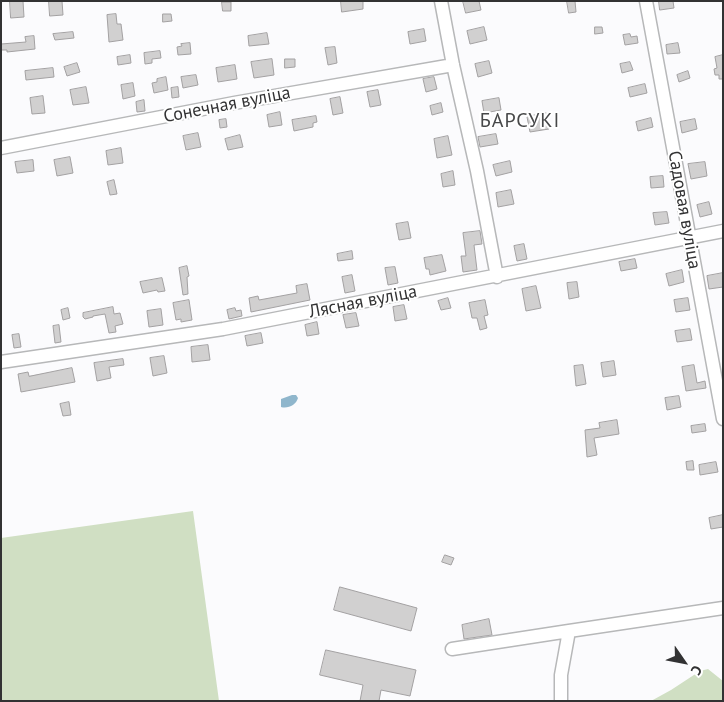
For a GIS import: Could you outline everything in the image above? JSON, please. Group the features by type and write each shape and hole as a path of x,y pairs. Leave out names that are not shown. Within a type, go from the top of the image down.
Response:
{"street":[{"path":"441,1 497,277"},
{"name":"Садовая вуліца","path":"646,1 723,419"},
{"name":"Сонечная вуліца","path":"1,148 234,103 453,64"},
{"name":"Лясная вуліца","path":"1,362 223,329 497,277 723,231"},
{"path":"452,649 723,608"},
{"path":"561,701 561,674 569,631"}],"green space":[{"path":"193,511 219,701 1,701 1,538"},
{"path":"708,669 723,681 723,701 651,701 700,671"}],"water":[{"path":"296,395 298,398 295,403 289,407 281,407 281,399"}],"building":[{"path":"10,1 23,1 24,17 11,18"},
{"path":"49,1 62,1 63,15 50,16"},
{"path":"341,1 363,1 363,9 342,12"},
{"path":"463,1 479,1 481,10 466,13"},
{"path":"567,1 575,1 576,12 569,13"},
{"path":"659,1 673,1 674,8 660,10"},
{"path":"222,2 231,2 231,11 223,11"},
{"path":"116,14 117,24 121,24 123,40 109,42 107,15"},
{"path":"163,14 171,14 172,21 163,22"},
{"path":"484,27 487,40 470,44 467,31"},
{"path":"595,27 602,27 603,33 595,34"},
{"path":"424,29 426,41 410,44 408,32"},
{"path":"73,32 74,38 55,40 53,34"},
{"path":"267,33 269,44 249,46 248,36"},
{"path":"630,34 631,37 637,36 638,43 625,45 623,35"},
{"path":"34,36 35,49 7,52 7,50 1,50 1,44 26,42 25,37"},
{"path":"190,43 191,54 178,55 177,47 182,46 181,44"},
{"path":"678,43 680,53 667,54 666,45"},
{"path":"335,47 337,63 328,65 325,48"},
{"path":"160,51 161,58 152,59 152,63 145,64 144,53"},
{"path":"130,55 131,63 118,65 117,57"},
{"path":"723,55 723,79 719,79 719,75 715,75 714,69 717,68 715,57"},
{"path":"272,59 274,75 254,78 251,62"},
{"path":"285,59 295,59 295,67 285,68"},
{"path":"489,61 492,73 478,77 475,64"},
{"path":"630,62 633,70 622,73 620,64"},
{"path":"77,63 80,72 67,76 64,67"},
{"path":"235,65 237,79 218,82 216,68"},
{"path":"53,68 54,77 26,80 25,71"},
{"path":"688,71 690,78 679,82 677,75"},
{"path":"196,75 198,85 183,88 181,77"},
{"path":"166,77 168,90 154,93 152,83 157,82 157,79"},
{"path":"434,77 437,89 426,92 423,79"},
{"path":"133,83 135,96 123,99 121,85"},
{"path":"645,84 647,93 630,97 628,88"},
{"path":"86,87 89,103 73,105 70,90"},
{"path":"178,87 179,97 172,98 171,88"},
{"path":"378,90 381,105 370,107 367,92"},
{"path":"43,96 45,113 32,114 30,98"},
{"path":"340,97 343,113 333,115 330,99"},
{"path":"499,98 501,110 484,113 482,101"},
{"path":"144,100 145,111 137,112 136,102"},
{"path":"441,103 443,112 432,115 430,106"},
{"path":"280,112 282,125 269,127 267,115"},
{"path":"546,113 549,129 530,132 527,117"},
{"path":"316,116 317,122 313,123 313,127 294,131 292,120"},
{"path":"651,118 653,127 638,131 636,122"},
{"path":"226,119 227,127 220,128 219,120"},
{"path":"695,119 697,129 682,133 680,122"},
{"path":"198,133 201,147 186,150 183,136"},
{"path":"496,134 498,144 480,147 478,137"},
{"path":"240,135 243,147 228,150 225,139"},
{"path":"448,136 452,155 437,158 434,139"},
{"path":"121,148 123,163 108,165 106,151"},
{"path":"70,157 73,173 57,176 54,160"},
{"path":"33,160 34,171 17,173 15,162"},
{"path":"510,161 512,172 496,176 493,165"},
{"path":"705,162 707,176 691,179 688,164"},
{"path":"453,171 455,185 443,187 441,174"},
{"path":"663,176 664,187 651,188 650,177"},
{"path":"114,180 117,194 110,195 107,182"},
{"path":"511,190 514,204 498,207 496,193"},
{"path":"709,202 712,214 700,217 697,205"},
{"path":"667,212 669,223 655,225 653,213"},
{"path":"408,222 411,238 399,240 396,224"},
{"path":"480,231 482,244 474,245 477,270 463,272 461,256 466,256 463,233"},
{"path":"524,244 527,259 517,261 514,246"},
{"path":"352,251 353,259 338,261 337,254"},
{"path":"442,255 446,271 430,275 429,269 426,269 424,258"},
{"path":"635,259 637,268 621,271 619,262"},
{"path":"187,266 189,276 187,277 188,294 183,295 179,268"},
{"path":"395,267 398,283 388,285 385,268"},
{"path":"682,270 684,282 669,286 666,274"},
{"path":"723,273 723,287 709,289 707,276"},
{"path":"352,275 355,291 345,293 342,277"},
{"path":"162,278 165,291 158,292 157,290 143,293 140,282"},
{"path":"577,282 579,297 569,299 567,283"},
{"path":"307,284 310,300 251,312 249,298 258,296 259,300 297,293 296,286"},
{"path":"536,286 541,308 526,311 522,289"},
{"path":"448,298 451,308 441,310 438,301"},
{"path":"688,298 690,310 676,312 674,300"},
{"path":"189,300 192,320 181,322 181,319 176,320 173,303"},
{"path":"485,300 488,315 484,316 487,328 480,330 477,318 472,318 469,303"},
{"path":"404,305 407,319 395,321 393,307"},
{"path":"113,307 114,314 120,313 123,324 115,326 116,332 109,333 105,314 85,319 83,317 83,313"},
{"path":"68,308 70,318 63,320 61,310"},
{"path":"235,308 236,311 241,310 242,316 229,319 227,310"},
{"path":"161,309 163,325 149,327 147,311"},
{"path":"356,313 359,326 346,328 343,315"},
{"path":"317,322 319,334 307,336 305,325"},
{"path":"59,325 61,342 55,343 53,326"},
{"path":"690,329 692,340 677,342 675,331"},
{"path":"261,333 263,343 247,346 245,336"},
{"path":"19,334 21,347 14,348 12,335"},
{"path":"208,345 210,360 192,362 191,347"},
{"path":"164,356 167,373 153,376 150,358"},
{"path":"123,359 124,365 109,367 111,378 97,381 94,363"},
{"path":"614,361 616,375 603,377 601,363"},
{"path":"583,365 586,384 576,386 574,366"},
{"path":"694,365 697,383 705,381 706,388 686,391 682,367"},
{"path":"72,368 75,382 21,392 18,374 28,372 29,376"},
{"path":"679,396 681,407 667,410 665,398"},
{"path":"69,402 71,415 63,416 60,404"},
{"path":"617,420 619,434 594,438 597,455 587,457 585,430 600,428 599,423"},
{"path":"705,424 706,431 692,433 691,426"},
{"path":"693,461 694,470 687,470 686,462"},
{"path":"716,462 718,472 700,475 699,465"},
{"path":"723,515 723,527 711,529 709,518"},
{"path":"445,555 454,558 451,565 442,562"},
{"path":"340,587 417,608 411,631 334,610"},
{"path":"489,619 492,635 464,639 462,625"},
{"path":"326,650 416,670 410,696 381,690 379,701 360,701 363,685 320,675"}],"district":[{"name":"БАРСУКІ","path":"520,121"}]}
